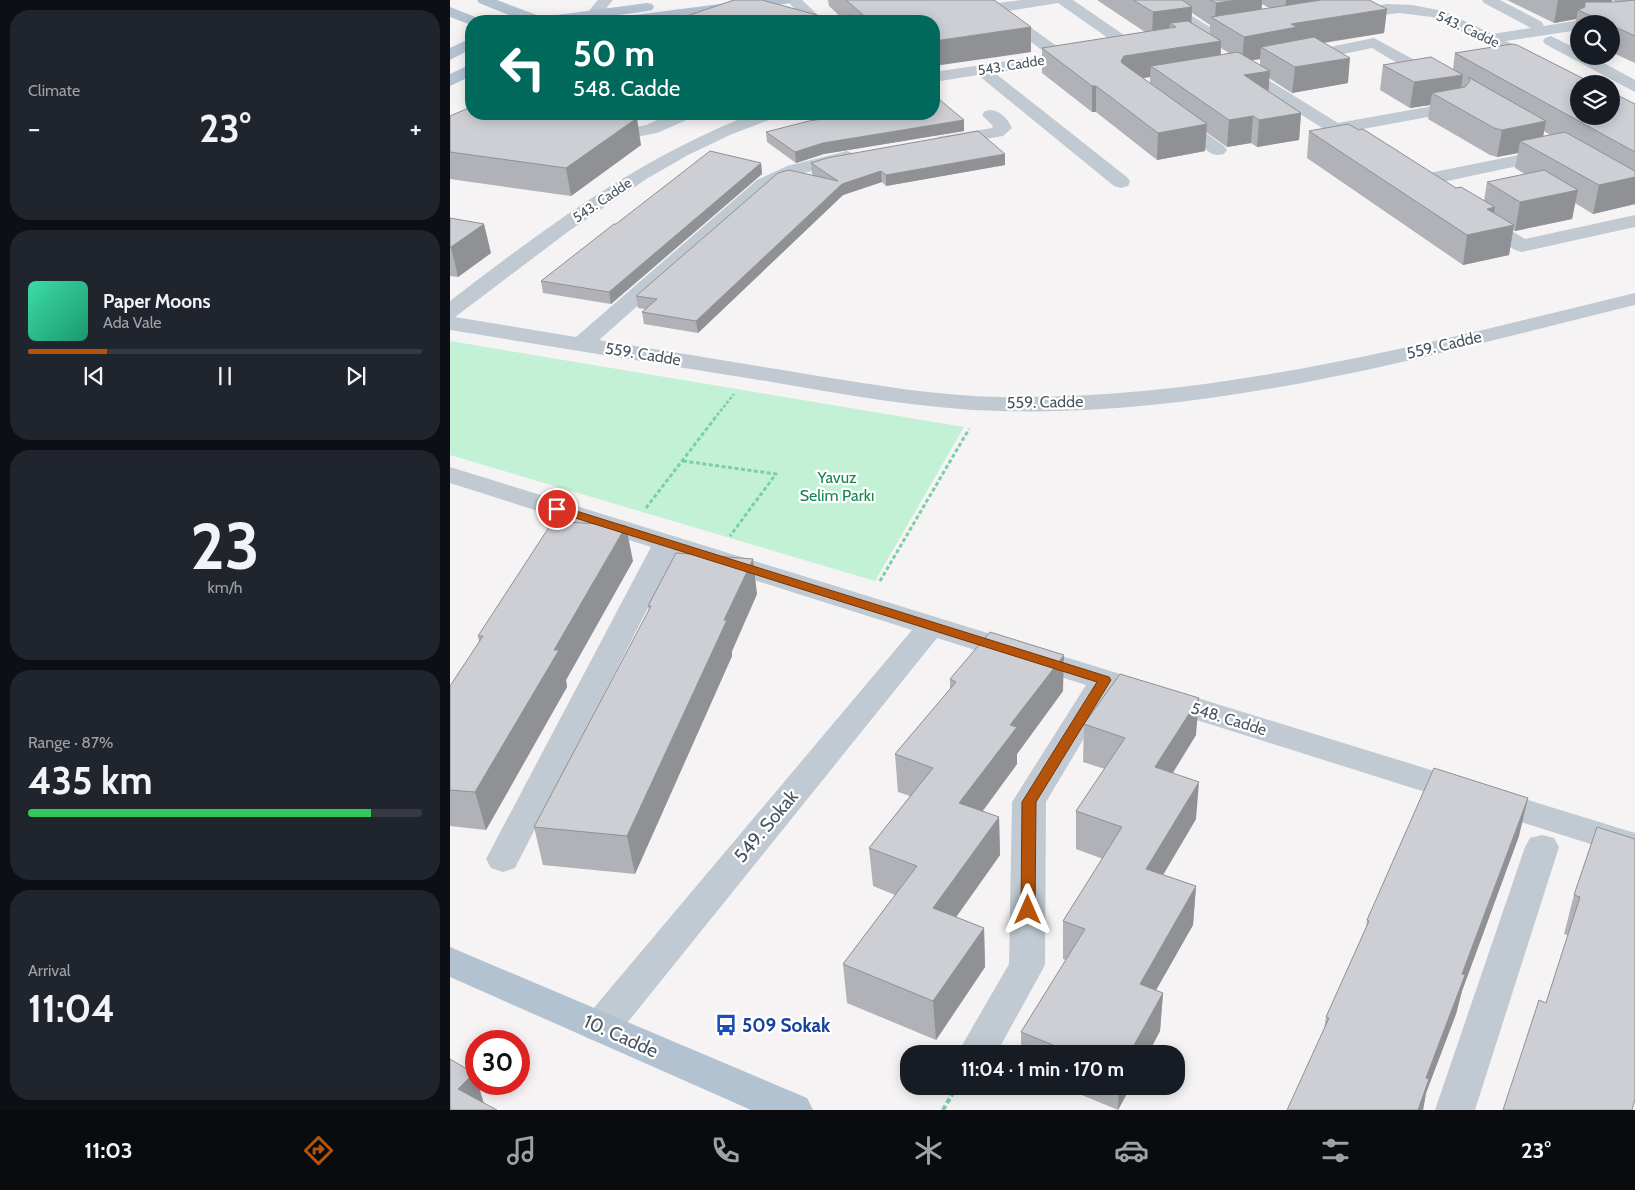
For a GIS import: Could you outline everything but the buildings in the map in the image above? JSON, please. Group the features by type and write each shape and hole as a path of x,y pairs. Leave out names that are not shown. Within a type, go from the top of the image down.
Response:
{"main road":[{"path":"484,0 523,15"},
{"path":"587,15 703,0"},
{"path":"672,15 785,0"},
{"path":"450,12 465,18"},
{"path":"450,55 465,46"},
{"path":"450,81 465,72"},
{"name":"10. Cadde","path":"450,961 782,1108"}],"street":[{"path":"594,14 606,0"},
{"path":"793,0 809,15"},
{"path":"990,4 1054,0"},
{"path":"1063,0 1130,47"},
{"path":"1156,0 1212,35"},
{"path":"1489,0 1537,24"},
{"path":"990,4 1062,58"},
{"name":"543. Cadde","path":"1339,12 1422,5 1570,79"},
{"path":"1490,39 1570,26"},
{"path":"1230,32 1190,38 1221,62 1241,70 1377,155"},
{"path":"1551,41 1635,87"},
{"path":"1288,60 1374,43 1460,96 1335,129"},
{"path":"1111,50 1148,44"},
{"name":"543. Cadde","path":"940,77 1092,53"},
{"path":"1241,70 1260,66"},
{"path":"982,70 1121,182"},
{"path":"1162,110 1218,150"},
{"path":"928,144 997,132 1003,128 1000,121 992,115"},
{"path":"587,120 636,132 670,120"},
{"name":"543. Cadde","path":"450,312 524,254 642,173 747,120"},
{"path":"1419,181 1567,154 1538,137"},
{"path":"580,344 764,184 800,168 869,154"},
{"path":"1402,170 1442,196"},
{"path":"1466,211 1522,246 1635,221"},
{"name":"559. Cadde","path":"450,323 906,397 985,403 1055,403 1105,401 1203,392 1264,383 1379,360 1635,299"},
{"name":"548. Cadde","path":"450,475 1635,846"},
{"path":"503,858 667,543"},
{"name":"549. Sokak","path":"601,1027 931,626"},
{"path":"981,1045 1027,965 1029,802 1104,680"},
{"path":"1455,1110 1542,847"}],"path":[{"path":"628,531 751,371"},
{"path":"866,605 985,403"},
{"path":"682,461 776,474 714,558"},
{"path":"943,1110 952,1095"}],"green space":[{"name":"Yavuz Selim Parkı","path":"450,341 964,427 875,581 450,455"}],"place":[{"name":"509 Sokak","path":"726,1025"}],"route":[{"path":"557,509 1104,680 1029,802 1028,910"}]}
